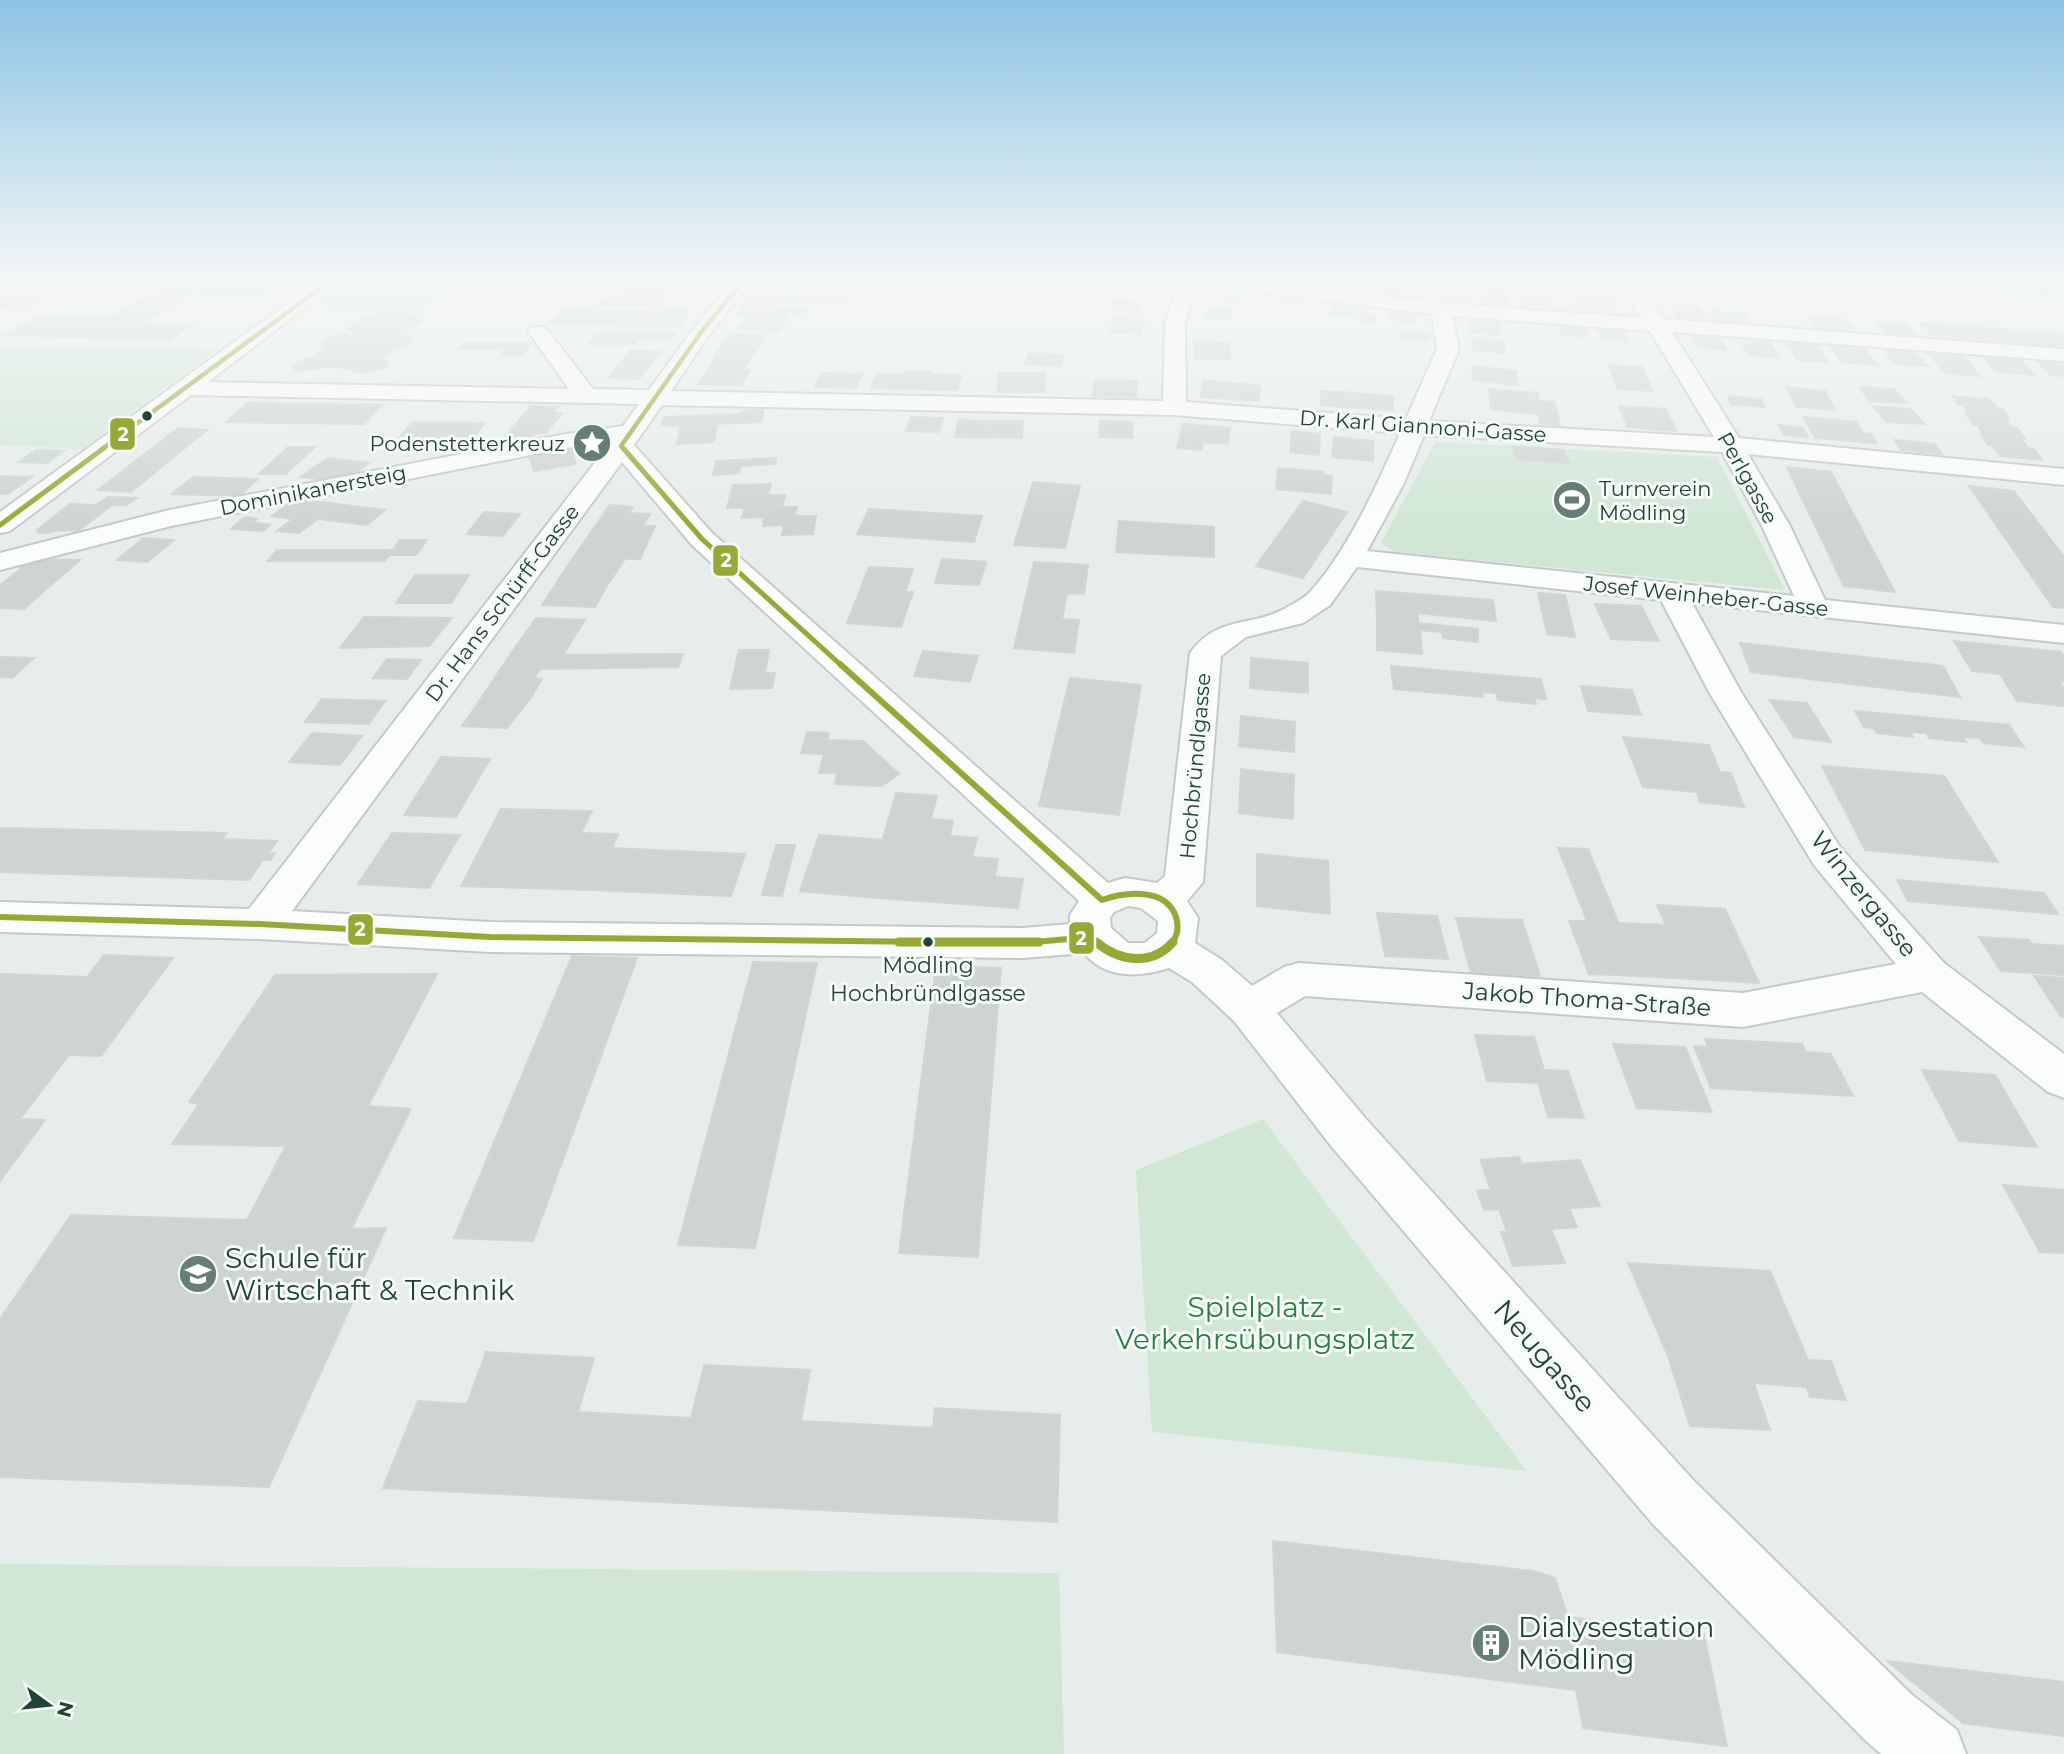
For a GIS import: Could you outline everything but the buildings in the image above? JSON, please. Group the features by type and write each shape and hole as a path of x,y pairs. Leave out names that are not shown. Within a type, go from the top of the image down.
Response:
{"street":[{"path":"0,525 219,363"},
{"path":"562,363 586,396"},
{"name":"Dr. Hans Schürff-Gasse","path":"260,924 680,363"},
{"path":"1174,408 1175,363"},
{"name":"Hochbründlgasse","path":"1166,924 1184,882 1206,653 1235,631 1292,617 1320,599 1349,558 1391,483 1442,363"},
{"name":"Perlgasse","path":"1680,363 1731,445 1776,526 1814,607"},
{"name":"Dr. Karl Giannoni-Gasse","path":"185,388 1174,408 1417,427 1731,445 2064,477"},
{"path":"0,917 260,924 490,937 1023,943 1096,918 1112,894 1138,892 1166,924 1160,955 1135,960 1109,953 1098,946 1096,918 702,539 625,439"},
{"name":"Dominikanersteig","path":"0,562 169,518 566,441 625,439"},
{"name":"Josef Weinheber-Gasse","path":"1349,558 2064,634"},
{"name":"Winzergasse","path":"1672,593 1725,692 1827,856 1929,974 2064,1079"},
{"name":"Neugasse","path":"1166,924 1207,971 1250,1009 1349,1133 1673,1502 1888,1717 1933,1754"},
{"name":"Jakob Thoma-Straße","path":"1250,1009 1299,979 1743,1010 1929,974"}],"green space":[{"path":"0,363 200,363 82,449 0,445"},
{"name":"Turnverein Mödling","path":"1435,442 1717,457 1785,590 1393,552 1381,543"},
{"name":"Spielplatz - Verkehrsübungsplatz","path":"1263,1119 1527,1471 1152,1432 1136,1170"},
{"path":"0,1564 1059,1573 1064,1754 0,1754"}],"transit line":[{"name":"2","path":"0,525 219,363"},
{"name":"2","path":"0,917 260,924 490,937 1023,943 1091,937 1103,948 1122,958 1144,958 1162,952 1175,940 1178,933 1175,912 1168,904 1159,898 1136,894 1123,894 1102,900 1080,882 702,539 621,446 680,363"}],"place":[{"name":"Podenstetterkreuz","path":"592,443"},
{"name":"Turnverein Mödling","path":"1572,500"},
{"name":"Mödling Hochbründlgasse","path":"928,942"},
{"name":"Schule für Wirtschaft & Technik","path":"198,1274"},
{"name":"Dialysestation Mödling","path":"1491,1643"}]}
